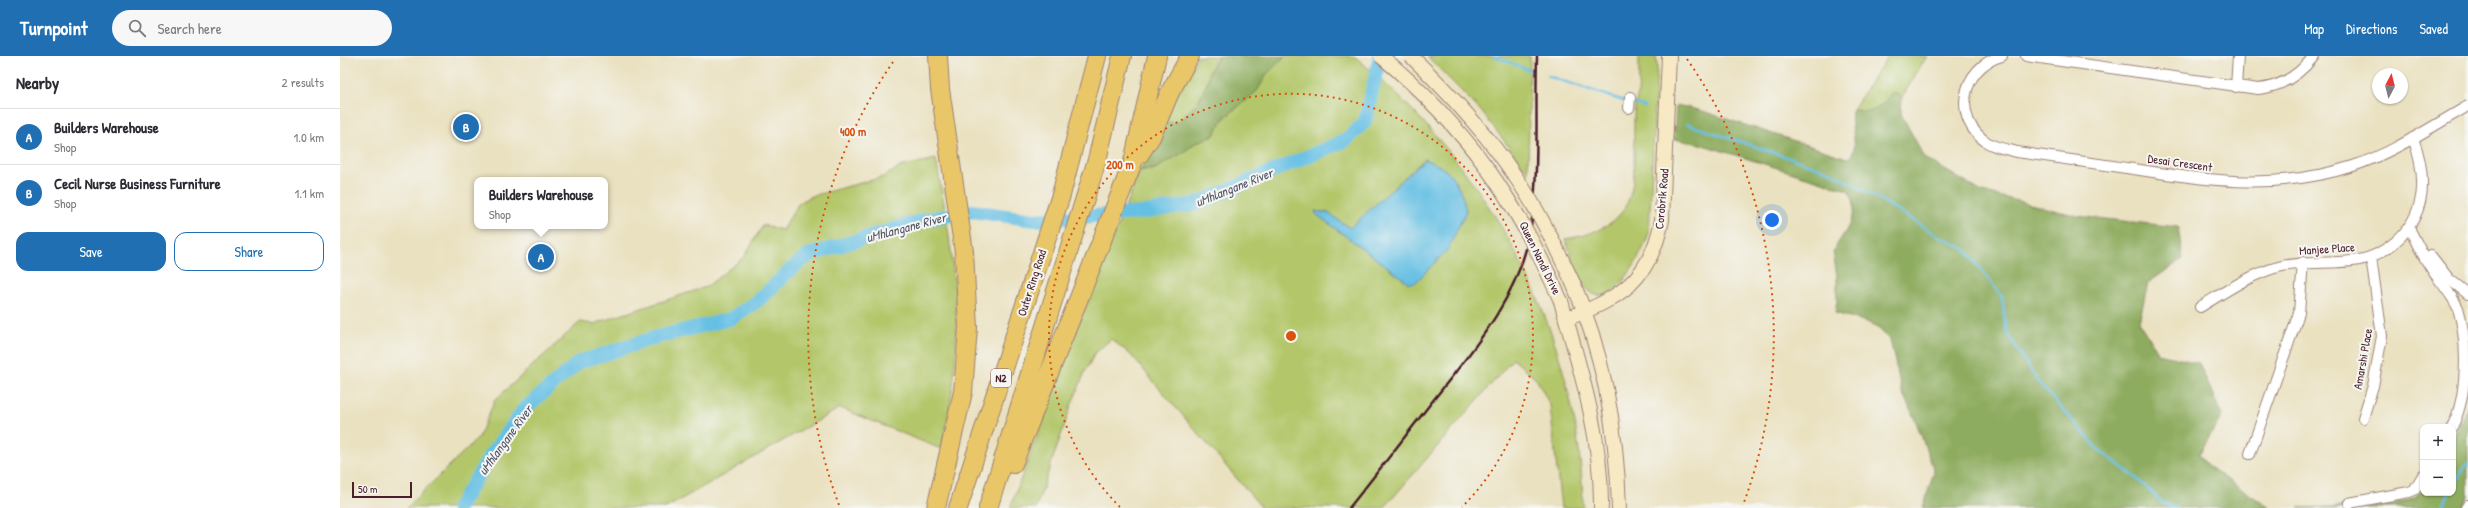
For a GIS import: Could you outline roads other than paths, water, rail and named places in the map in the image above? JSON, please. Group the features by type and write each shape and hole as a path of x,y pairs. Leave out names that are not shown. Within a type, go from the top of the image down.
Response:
{"highway":[{"path":"936,508 956,428 966,365 968,328 964,252 940,89 938,56"},
{"name":"Outer Ring Road","path":"958,508 1044,248 1071,160 1097,56"},
{"name":"Outer Ring Road","path":"991,500 1097,160 1122,56"},
{"path":"991,500 1013,464 1066,325 1106,233 1131,167 1157,56"},
{"path":"1131,167 1150,137 1170,92 1190,56"}],"main road":[{"name":"Queen Nandi Drive","path":"1381,56 1424,93 1487,165 1520,218 1561,301 1592,413 1598,454 1601,508"},
{"name":"Queen Nandi Drive","path":"1411,56 1461,106 1516,176 1551,238 1573,284 1585,311 1595,342 1611,419 1619,508"},
{"name":"Corobrik Road","path":"1566,318 1610,301 1621,293 1644,268 1656,242 1662,220 1669,56"}],"street":[{"name":"Desai Crescent","path":"2002,56 1988,61 1979,67 1970,80 1964,100 1965,111 1970,125 1981,138 1998,147 2017,152 2214,181 2259,183 2306,178 2353,166 2413,138 2468,106"},
{"path":"2026,56 2258,89 2277,85 2295,75 2314,56"},
{"path":"2236,87 2238,56"},
{"path":"1629,108 1630,97"},
{"name":"Manjee Place","path":"2200,307 2252,276 2303,262 2347,261 2371,257 2387,248 2410,226 2420,208 2423,184 2418,154 2413,138"},
{"path":"2410,226 2449,280 2468,294"},
{"path":"2410,226 2427,262 2458,309 2465,333 2465,385 2462,401 2453,424"},
{"name":"Amarshi Place","path":"2363,418 2373,386 2382,336 2371,257"},
{"path":"2250,454 2299,313 2303,262"},
{"path":"2349,503 2408,492 2414,490 2420,480"}],"water":[{"path":"1425,159 1442,167 1452,176 1462,194 1466,211 1448,249 1415,283 1409,283 1316,214 1315,211 1328,213 1350,228"}],"waterway":[{"name":"uMhlangane River","path":"458,508 492,453 524,409 579,362 657,337 730,319 759,300 791,269 809,255 924,220 972,211 1034,220 1140,213 1196,204 1346,140 1365,122 1380,56"},
{"path":"1494,56 1531,71"},
{"path":"1548,76 1627,102"},
{"path":"1632,103 1645,107"},
{"path":"1687,124 1829,171 1881,200 1933,233 1965,249 2002,297 2006,331 2038,382 2098,449 2136,478 2163,503 2176,508"},
{"path":"2456,481 2468,463"},
{"path":"2442,508 2448,496"}],"railway":[{"path":"1349,508 1477,344 1504,302 1515,280 1524,256 1530,232 1533,210 1536,166 1537,56"}],"place":[{"name":"Cecil Nurse Business Furniture","path":"466,127"},
{"name":"Builders Warehouse","path":"541,257"}]}
